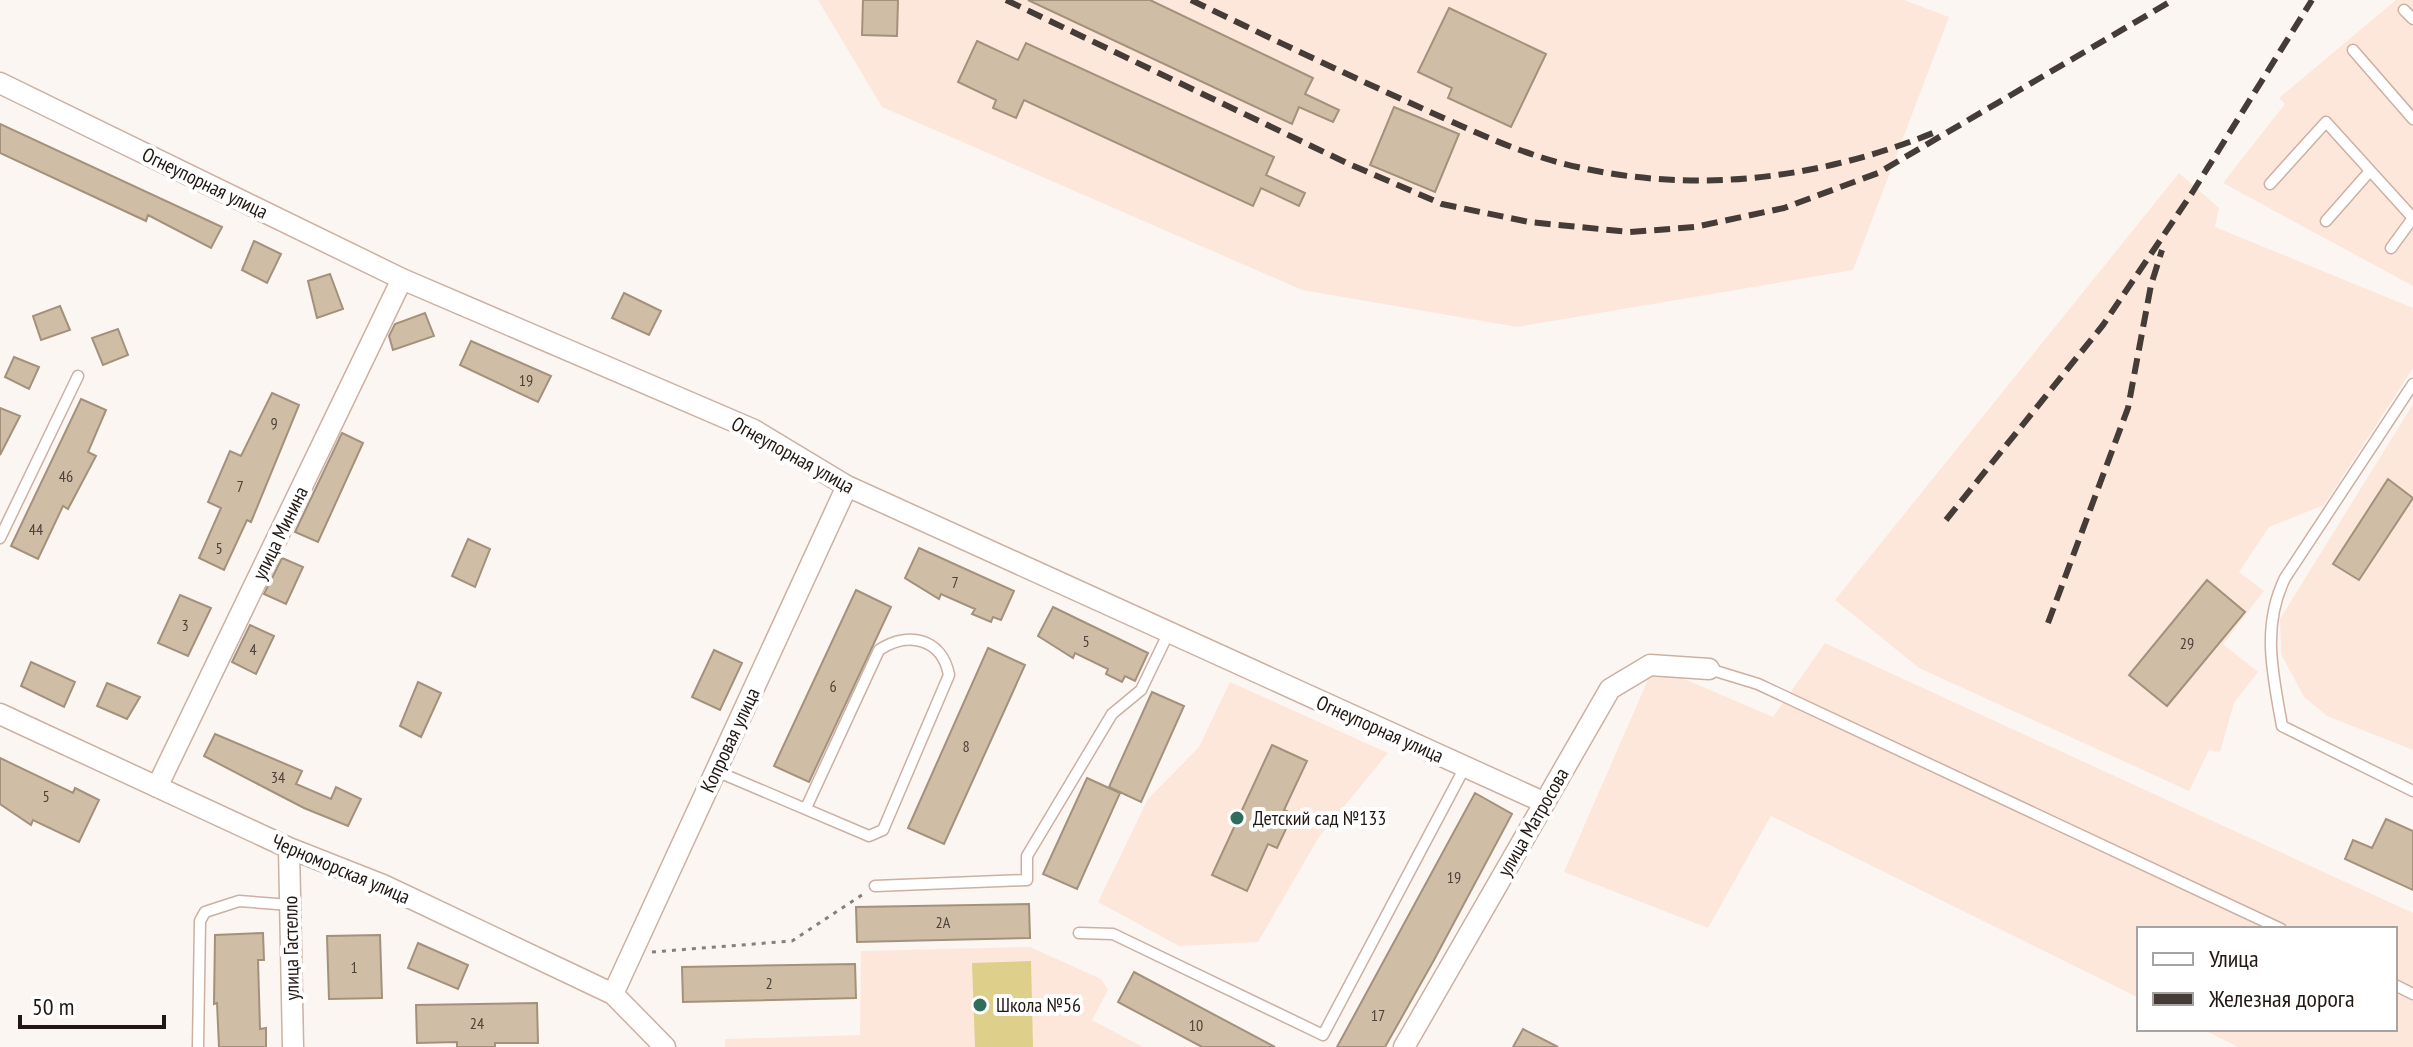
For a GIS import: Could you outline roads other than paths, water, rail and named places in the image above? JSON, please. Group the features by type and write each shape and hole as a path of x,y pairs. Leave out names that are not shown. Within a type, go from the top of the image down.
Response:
{"street":[{"name":"Огнеупорная улица","path":"0,83 402,279 754,430 847,486 1543,802"},
{"name":"улица Минина","path":"157,787 402,279"},
{"name":"Копровая улица","path":"613,994 847,486"},
{"name":"улица Матросова","path":"1404,1047 1610,689 1650,665 1709,669"},
{"name":"Черноморская улица","path":"0,714 289,848 383,885 613,994 665,1047"},
{"name":"улица Гастелло","path":"289,848 293,1047"}],"lane":[{"path":"2404,10 2413,19"},
{"path":"2353,50 2413,119"},
{"path":"2270,184 2326,122 2413,218 2391,248"},
{"path":"2326,221 2370,171"},
{"path":"0,538 78,376"},
{"path":"2413,384 2285,578 2272,608 2270,643 2282,726 2413,791"},
{"path":"875,886 1027,880 1027,856 1112,714 1141,690 1168,634"},
{"path":"716,771 869,836 883,830 949,675 946,659 934,645 912,637 892,642 879,650 806,808"},
{"path":"1709,669 1758,684 2277,927"},
{"path":"1079,933 1113,934 1323,1035 1465,767"},
{"path":"198,1047 200,921 205,912 239,901 290,905"}],"railway":[{"path":"1006,0 1349,164 1442,204 1529,222 1630,232 1695,227 1784,208 1878,173 2173,0"},
{"path":"1191,0 1477,133 1539,157 1582,168 1671,180 1760,177 1848,161 1933,133"},
{"path":"1946,520 2103,325 2192,193 2312,0"},
{"path":"2048,623 2128,408 2151,285 2162,250"}],"place":[{"name":"Детский сад №133","path":"1237,818"},
{"name":"Школа №56","path":"980,1005"}]}
